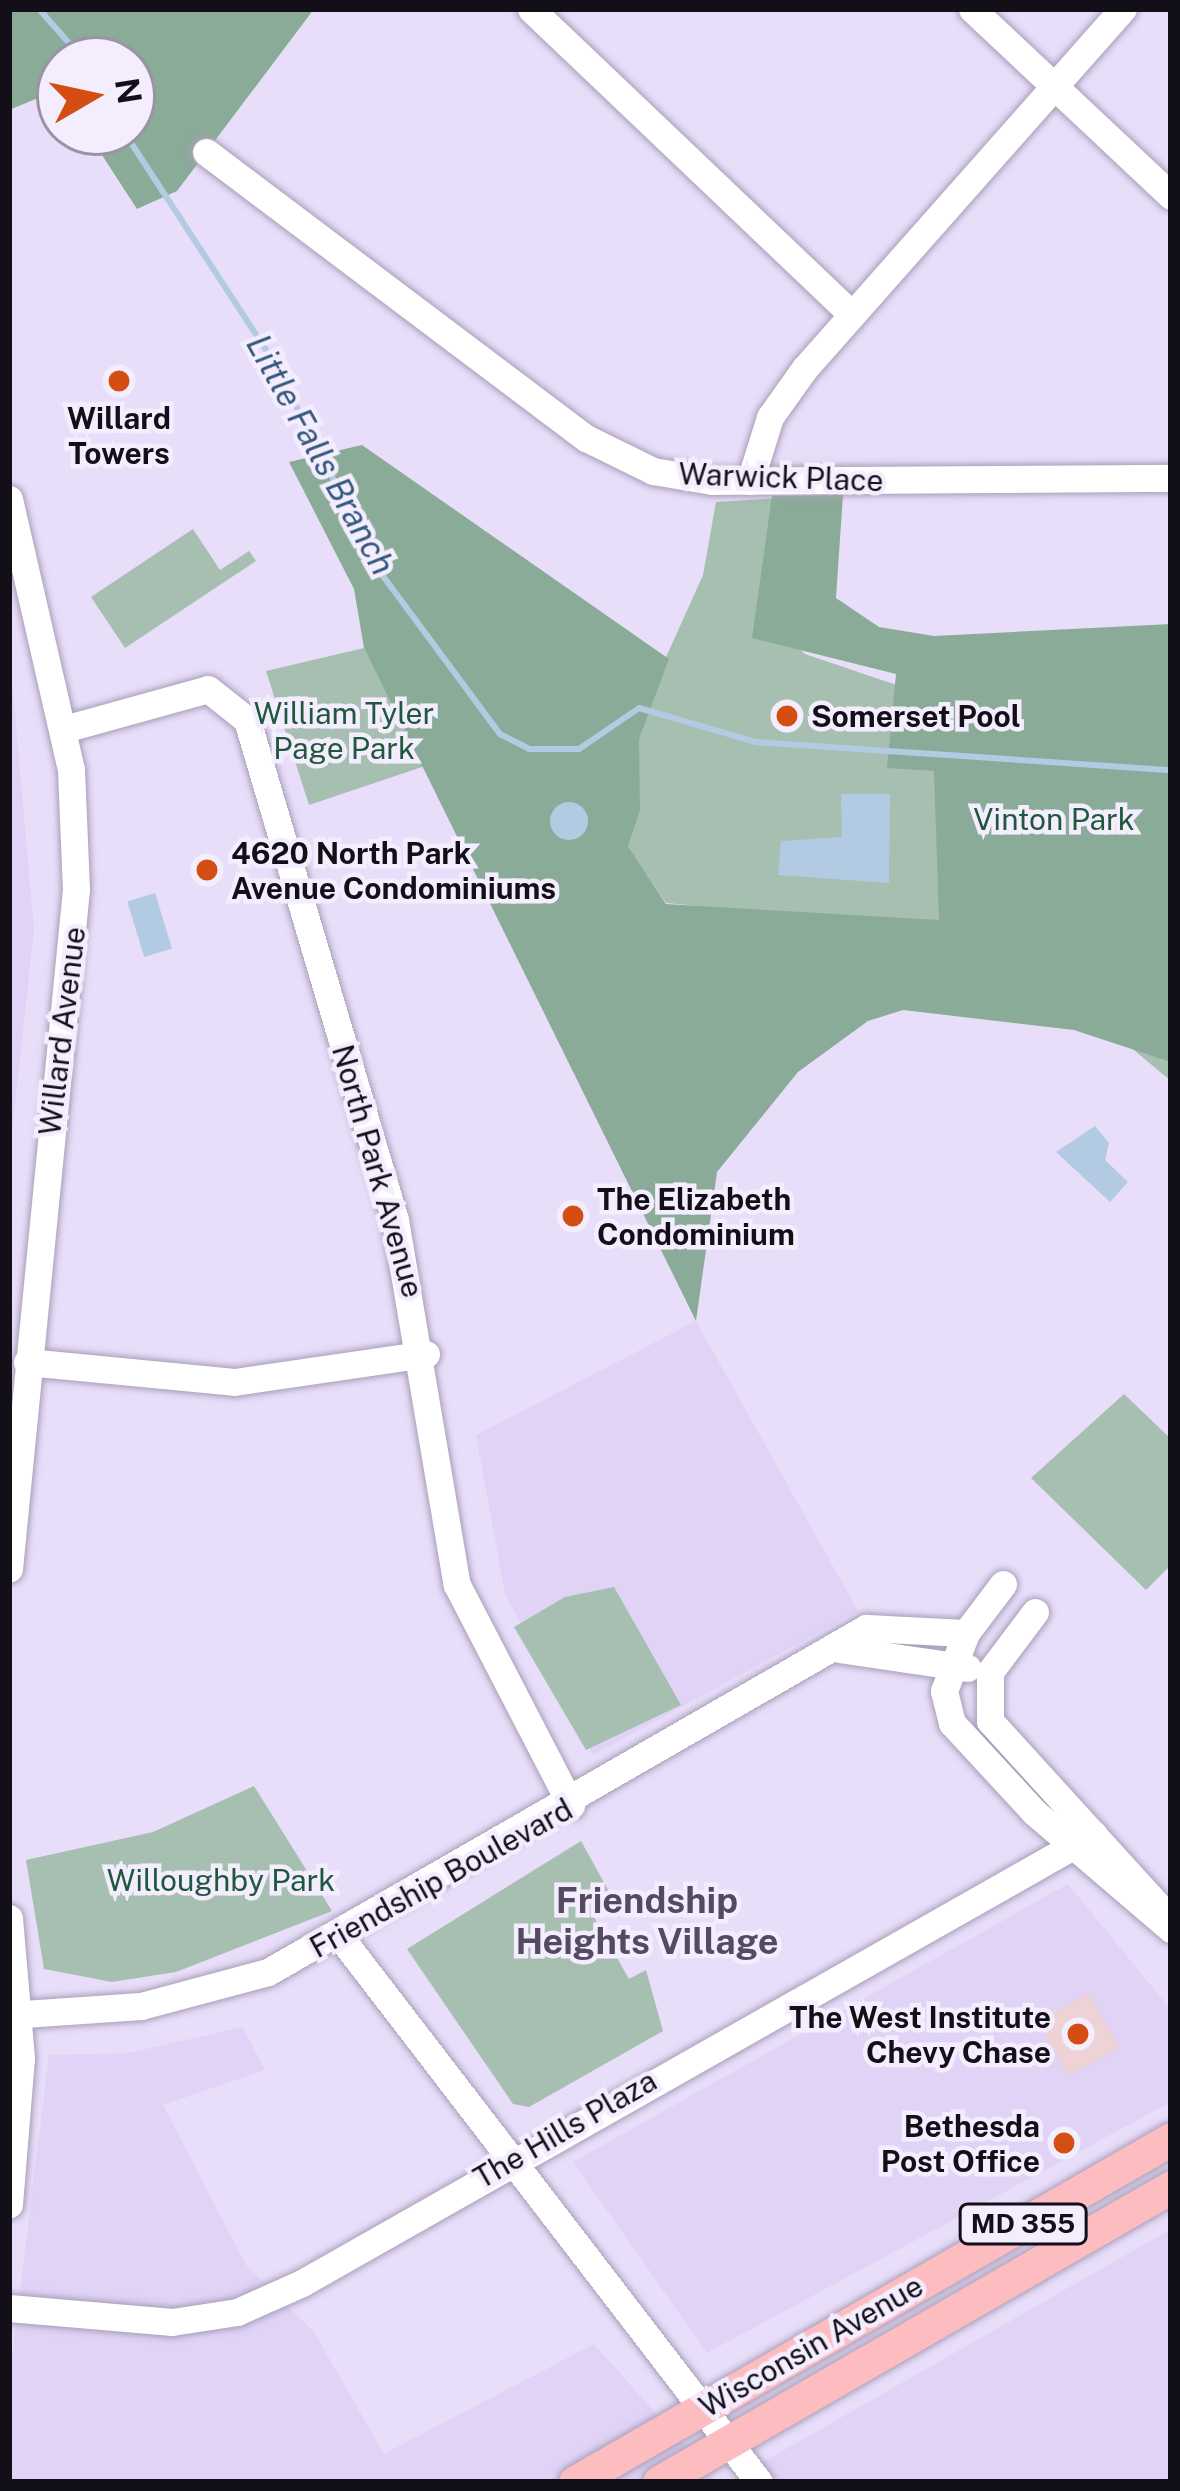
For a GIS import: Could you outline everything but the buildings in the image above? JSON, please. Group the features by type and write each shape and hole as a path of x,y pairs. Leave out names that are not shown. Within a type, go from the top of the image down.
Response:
{"main road":[{"name":"Wisconsin Avenue","path":"575,2482 1171,2139"},
{"name":"Wisconsin Avenue","path":"659,2482 1171,2187"}],"street":[{"path":"531,9 850,312"},
{"path":"972,9 1171,196"},
{"path":"750,481 770,417 850,312 1057,89 1124,9"},
{"name":"Warwick Place","path":"206,152 586,438 653,471 750,481 1171,478"},
{"name":"Willard Avenue","path":"9,499 64,729 74,956 9,1569"},
{"name":"North Park Avenue","path":"64,729 208,689 247,720 426,1354 458,1585 572,1805"},
{"path":"28,1362 234,1382 426,1354"},
{"path":"1003,1584 966,1634 954,1665 944,1700 952,1724 1171,1924"},
{"path":"1035,1612 989,1672 990,1721 1083,1839"},
{"name":"Friendship Boulevard","path":"14,2015 187,1997 341,1938 889,1622 966,1634"},
{"path":"840,1649 989,1672"},
{"name":"The Hills Plaza","path":"9,2308 172,2322 237,2312 1083,1839"},
{"path":"9,1918 14,2015 9,2205"},
{"path":"341,1938 698,2411 759,2482"}],"shaded area":[{"path":"9,646 34,929 9,1159"},
{"path":"696,1321 858,1611 593,1755 505,1594 476,1435"},
{"path":"1068,1884 1171,2010 1171,2102 707,2353 573,2162"},
{"name":"The West Institute Chevy Chase","path":"1089,1993 1120,2048 1069,2076 1038,2021"},
{"path":"243,2027 265,2070 163,2105 246,2265 314,2332 384,2454 594,2344 717,2482 9,2482 9,2380 49,2055 128,2053"},
{"path":"1171,2229 1171,2482 728,2482"}],"green space":[{"path":"9,9 314,9 177,191 137,209 103,156 156,156 156,36 36,36 36,99 9,110"},
{"name":"Vinton Park","path":"362,445 669,659 639,739 640,810 628,846 666,904 939,920 934,771 887,768 896,674 752,638 772,496 843,495 836,598 879,627 934,636 1171,624 1171,1062 1074,1030 903,1010 868,1021 798,1072 717,1172 696,1321 364,648 354,589 289,462"},
{"name":"Vinton Park","path":"795,497 776,625 805,654 932,697 1171,624 1171,1081 995,934 666,903 628,847 631,735 703,575 716,502"},
{"path":"193,529 220,570 249,551 256,561 125,648 91,597"},
{"name":"William Tyler Page Park","path":"364,648 425,766 309,805 266,671"},
{"path":"1124,1394 1171,1439 1171,1565 1146,1590 1031,1478"},
{"path":"614,1587 681,1705 586,1750 514,1627 565,1597"},
{"name":"Willoughby Park","path":"254,1786 332,1911 176,1972 112,1982 44,1969 26,1860 153,1832"},
{"path":"581,1841 612,1897 590,1910 629,1979 646,1970 663,2031 529,2107 513,2104 407,1949"}],"water":[{"path":"841,794 890,794 889,883 778,875 781,841 842,837"},
{"path":"569,802 582,808 588,821 582,834 569,840 556,834 550,821 556,808"},
{"path":"155,893 172,948 144,957 127,901"},
{"path":"1095,1126 1109,1143 1105,1160 1128,1182 1110,1202 1056,1152"}],"waterway":[{"name":"Little Falls Branch","path":"39,9 63,36"},
{"name":"Little Falls Branch","path":"140,156 272,359 383,576 500,734 529,749 579,749 639,708 756,742 1171,770"}],"place":[{"name":"Willard Towers","path":"119,381"},
{"name":"Somerset Pool","path":"787,716"},
{"name":"4620 North Park Avenue Condominiums","path":"207,870"},
{"name":"The Elizabeth Condominium","path":"573,1216"},
{"name":"The West Institute Chevy Chase","path":"1078,2034"},
{"name":"Bethesda Post Office","path":"1064,2143"}],"district":[{"name":"Friendship Heights Village","path":"647,1920"}]}
